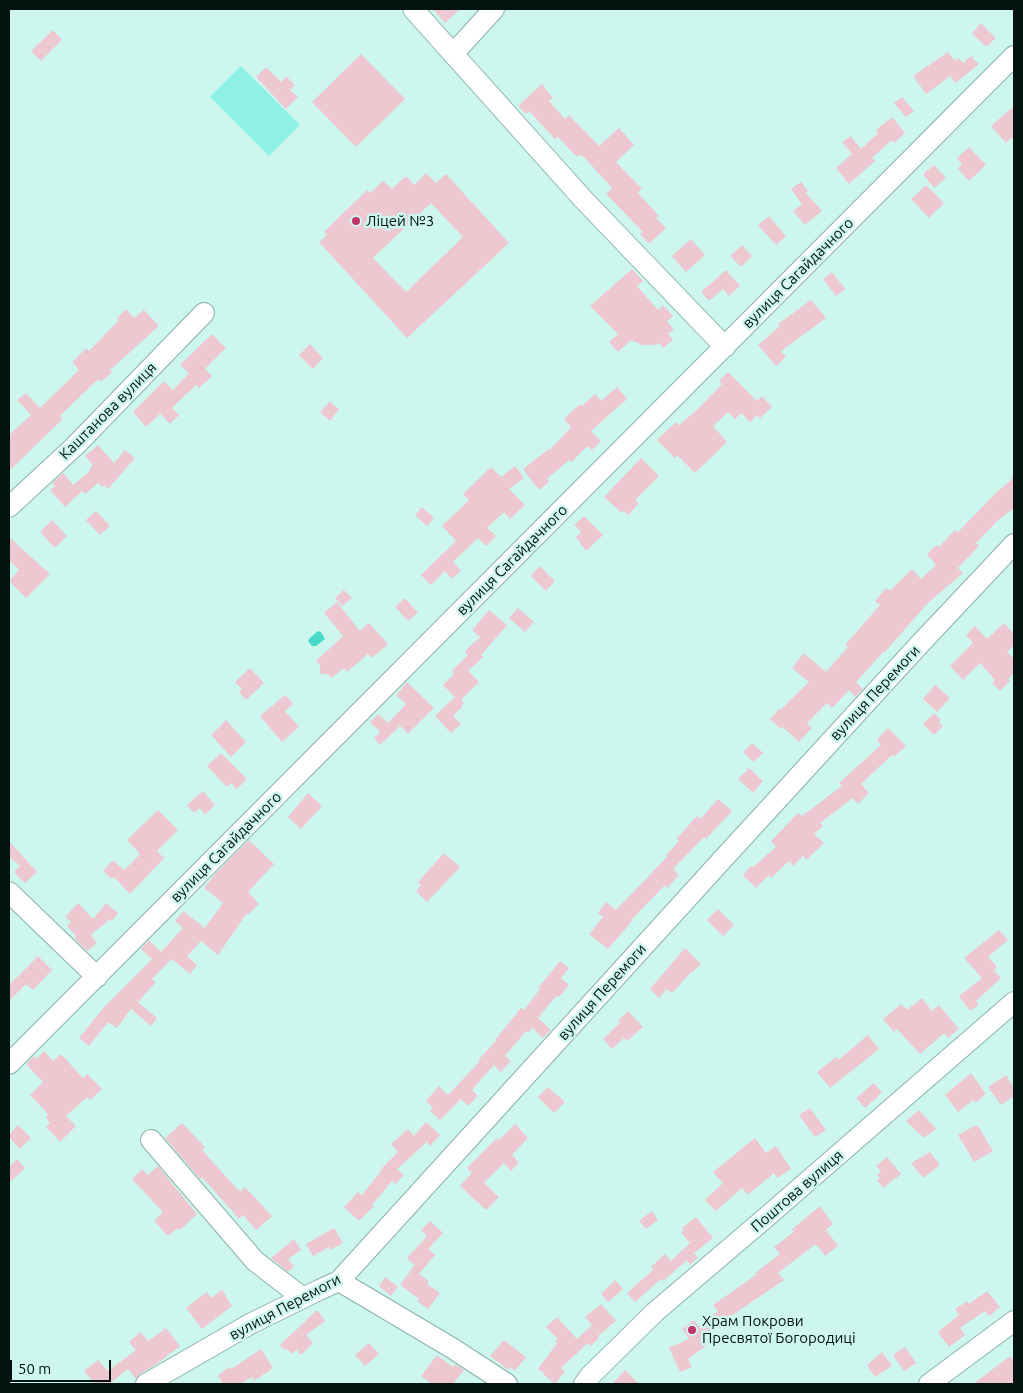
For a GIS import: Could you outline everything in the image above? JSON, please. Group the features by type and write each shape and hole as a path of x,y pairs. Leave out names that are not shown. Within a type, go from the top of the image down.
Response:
{"street":[{"path":"413,9 583,199 724,347"},
{"path":"452,54 494,9"},
{"name":"вулиця Сагайдачного","path":"9,1064 1014,56"},
{"name":"Каштанова вулиця","path":"9,507 74,446 204,313"},
{"name":"вулиця Перемоги","path":"146,1384 250,1324 339,1281 748,831 1014,544"},
{"path":"9,892 96,977"},
{"name":"Поштова вулиця","path":"584,1384 655,1312 764,1220 1014,1002"},
{"path":"151,1140 255,1261 303,1298"},
{"path":"339,1281 452,1348 507,1384"},
{"path":"929,1384 1014,1320"}],"shaded area":[{"path":"241,66 300,125 269,156 210,97"},
{"path":"318,631 321,632 325,639 316,646 312,646 308,641"}],"building":[{"path":"433,9 460,9 445,23"},
{"path":"981,23 996,38 986,47 972,33"},
{"path":"53,30 62,40 41,61 31,51"},
{"path":"948,52 955,61 959,58 963,63 971,56 979,64 956,83 950,76 926,94 913,76"},
{"path":"361,54 405,99 356,147 312,102"},
{"path":"266,67 281,82 286,76 295,85 290,90 298,97 286,109 256,77"},
{"path":"542,84 553,98 549,101 565,119 569,115 599,146 619,128 634,145 616,162 642,189 638,193 659,216 656,218 666,228 649,244 640,234 643,232 606,194 612,188 581,154 577,157 558,137 555,139 529,111 526,114 518,106"},
{"path":"902,97 914,111 906,117 894,103"},
{"path":"1014,106 1014,136 1006,143 991,126"},
{"path":"892,117 905,133 894,143 892,140 872,158 875,161 849,184 836,168 852,154 842,142 851,136 861,149 878,133 876,130"},
{"path":"969,147 986,165 969,181 958,169 962,164 957,158"},
{"path":"934,165 946,178 934,188 923,174"},
{"path":"426,173 436,183 446,174 509,243 407,338 319,242 327,235 324,232 367,190 370,193 383,181 392,189 406,176 414,185","holes":["431,203 463,237 406,292 373,258"]},
{"path":"801,182 808,191 806,193 822,211 805,225 793,211 802,204 791,189"},
{"path":"926,185 944,203 929,218 911,199"},
{"path":"769,216 786,236 776,245 758,225"},
{"path":"691,239 705,255 686,272 672,256"},
{"path":"742,245 752,256 741,267 730,256"},
{"path":"632,269 643,281 637,286 658,310 663,305 673,316 667,321 674,330 668,334 673,340 663,348 659,343 642,345 631,340 618,352 609,342 618,334 590,306"},
{"path":"726,270 740,286 729,296 723,289 709,301 701,292"},
{"path":"832,272 845,289 836,296 823,279"},
{"path":"811,300 826,318 781,351 786,357 776,366 758,345 780,326 778,324"},
{"path":"126,309 134,318 144,310 159,326 110,370 112,372 101,382 98,379 60,416 63,419 9,471 9,435 31,415 17,400 26,393 40,408 79,370 72,362 86,348 89,351 119,320 117,318"},
{"path":"212,334 226,348 205,369 212,376 199,388 196,385 172,408 179,415 170,424 160,414 146,427 133,412 164,381 173,390 189,373 180,365"},
{"path":"310,344 323,358 313,369 299,355"},
{"path":"728,372 757,401 762,396 772,407 760,418 757,415 750,422 741,413 735,419 728,412 713,426 727,442 695,473 678,456 675,458 657,440 676,422 679,425 698,409 722,384 719,381"},
{"path":"617,387 627,399 591,431 601,441 592,450 587,446 572,462 569,460 547,479 549,482 539,490 523,469 550,450 571,427 564,419 580,404 582,406 595,394 601,401"},
{"path":"330,401 339,410 330,421 320,412"},
{"path":"98,445 114,463 125,450 135,458 108,489 98,483 85,494 82,491 65,507 50,490 55,486 52,483 63,473 73,485 91,470 89,469 93,465 85,456"},
{"path":"641,458 659,476 635,500 639,503 628,515 623,511 621,512 604,497"},
{"path":"515,466 524,478 509,489 525,505 510,519 504,512 487,528 496,536 486,546 478,538 453,562 461,571 452,579 445,571 431,585 421,575 456,541 442,526 469,500 463,494 491,467 501,477"},
{"path":"1014,477 1014,508 998,520 976,543 979,546 958,568 963,573 927,604 856,682 863,689 855,697 849,690 832,708 827,703 807,723 812,728 799,742 783,727 781,729 770,719 809,682 792,668 804,653 826,672 848,647 845,645 880,605 875,601 886,588 890,591 912,569 921,579 936,565 927,554 937,545 939,547 955,530 958,532"},
{"path":"422,507 434,518 427,526 415,515"},
{"path":"96,511 110,526 100,535 86,520"},
{"path":"584,516 603,535 586,551 576,537 581,532 574,525"},
{"path":"52,520 67,536 55,548 40,532"},
{"path":"9,537 50,574 26,598 9,581 19,570 9,560"},
{"path":"540,566 555,581 546,591 531,576"},
{"path":"344,590 352,598 342,606 335,598"},
{"path":"405,598 418,613 408,621 395,607"},
{"path":"337,602 360,631 369,623 388,644 372,658 368,654 347,672 344,668 331,678 328,674 320,674 320,665 316,661 343,636 324,613"},
{"path":"518,608 534,622 525,632 509,618"},
{"path":"489,610 507,625 481,655 483,657 468,671 479,682 461,700 464,703 463,706 453,716 461,724 451,733 435,716 455,697 443,685 454,674 452,671 468,655 465,651 480,637 472,630"},
{"path":"1004,623 1014,634 1014,645 1007,652 1014,659 1014,673 1008,679 1010,681 1000,691 992,683 995,680 980,663 963,680 950,666 973,643 966,635 975,626 987,639"},
{"path":"250,668 264,683 246,700 239,692 242,689 235,682"},
{"path":"407,682 434,708 408,734 400,726 380,745 374,738 380,732 370,722 378,714 388,723 406,704 396,695"},
{"path":"935,685 950,698 937,712 923,699"},
{"path":"285,695 293,704 285,711 299,727 282,742 260,716"},
{"path":"934,713 941,720 939,722 943,726 934,735 923,724"},
{"path":"226,720 246,742 231,757 211,735"},
{"path":"888,728 906,746 894,757 892,755 861,784 869,793 858,804 853,798 820,823 823,826 814,834 824,843 806,860 803,856 793,866 789,861 771,878 769,875 756,888 743,875 751,866 753,867 776,847 771,841 798,813 802,816 842,786 839,783 881,745 877,740"},
{"path":"752,743 763,753 753,762 743,752"},
{"path":"221,753 247,779 237,789 231,783 227,787 207,766"},
{"path":"749,768 763,781 753,793 738,779"},
{"path":"203,791 215,805 205,814 199,808 194,813 187,805"},
{"path":"308,793 322,806 301,829 288,817"},
{"path":"718,799 732,811 706,839 704,837 673,869 679,875 667,888 665,885 631,920 608,949 589,934 603,917 598,913 606,902 616,910 667,857 666,855 679,841 676,839 697,816 700,819"},
{"path":"158,810 178,830 157,851 164,858 130,894 114,877 112,879 103,871 113,860 124,870 140,854 127,840"},
{"path":"249,840 274,864 248,892 259,904 248,915 247,913 218,955 201,941 187,956 197,965 190,974 172,959 152,979 156,982 138,1002 157,1018 151,1026 131,1009 117,1028 108,1022 89,1046 79,1038 105,1006 152,959 141,949 149,940 161,952 183,928 175,921 183,911 205,928 223,903 204,888 216,873"},
{"path":"9,841 37,872 25,883 14,872 20,866 9,857"},
{"path":"444,853 460,867 427,902 416,891 421,885 418,882"},
{"path":"78,903 93,919 106,903 118,913 112,921 110,919 91,935 97,943 87,951 74,938 76,936 67,926 71,922 65,917"},
{"path":"718,909 734,925 723,936 707,920"},
{"path":"999,930 1008,940 988,957 997,967 994,970 1001,978 976,1001 978,1005 970,1011 959,996 982,978 964,958"},
{"path":"685,948 701,964 672,993 667,989 659,998 650,989"},
{"path":"38,956 52,970 33,990 26,984 9,1001 9,985"},
{"path":"560,961 569,968 561,978 569,985 559,997 557,995 538,1018 551,1030 543,1038 532,1028 528,1033 526,1031 505,1056 511,1061 501,1072 494,1065 472,1090 478,1096 468,1106 461,1099 440,1120 430,1111 433,1107 426,1101 439,1086 448,1095 480,1061 479,1059 496,1041 521,1008 524,1010 540,989 538,988"},
{"path":"922,998 932,1011 939,1005 959,1029 948,1038 944,1033 920,1054 897,1029 894,1032 883,1019 901,1004 907,1010"},
{"path":"628,1011 643,1027 627,1041 624,1038 612,1049 603,1039 620,1023 618,1021"},
{"path":"868,1035 879,1049 830,1088 817,1072 836,1057 838,1060"},
{"path":"44,1051 53,1061 61,1054 83,1078 87,1074 102,1089 90,1100 87,1097 66,1116 76,1126 60,1142 46,1127 50,1123 46,1118 48,1114 30,1095 43,1082 26,1064 34,1056 36,1059"},
{"path":"971,1073 986,1094 975,1103 973,1100 958,1112 945,1095"},
{"path":"1006,1075 1014,1088 1014,1096 1001,1105 988,1087"},
{"path":"874,1083 882,1093 865,1108 856,1098"},
{"path":"548,1087 565,1102 554,1113 538,1097"},
{"path":"810,1108 826,1130 815,1137 799,1115"},
{"path":"919,1110 936,1129 924,1138 906,1121"},
{"path":"426,1122 440,1135 430,1146 427,1142 397,1169 404,1175 395,1184 392,1181 372,1205 374,1206 359,1221 344,1207 358,1192 362,1195 380,1170 398,1152 391,1144 408,1129 414,1136"},
{"path":"182,1123 205,1147 202,1150 240,1192 245,1187 272,1216 256,1230 243,1215 239,1219 202,1177 200,1179 165,1138"},
{"path":"515,1124 528,1138 512,1155 519,1162 511,1171 504,1163 484,1183 499,1197 486,1210 460,1186 472,1173 467,1168 497,1138 499,1140"},
{"path":"18,1125 31,1138 20,1149 9,1137"},
{"path":"974,1126 978,1126 993,1151 974,1162 958,1135"},
{"path":"755,1138 766,1153 776,1146 791,1169 777,1178 774,1173 748,1195 742,1188 716,1211 705,1200 723,1183 713,1172"},
{"path":"930,1152 940,1165 923,1178 911,1163"},
{"path":"887,1157 901,1174 883,1188 877,1180 880,1178 877,1175 881,1172 876,1166"},
{"path":"17,1159 25,1168 9,1183 9,1167"},
{"path":"158,1166 197,1214 180,1230 178,1228 168,1236 154,1221 163,1212 132,1179 142,1169 148,1175"},
{"path":"820,1206 833,1224 826,1230 838,1246 825,1256 816,1244 778,1273 784,1280 734,1314 707,1336 708,1338 704,1340 707,1345 688,1359 692,1367 680,1372 669,1348 689,1339 682,1329 694,1320 699,1326 718,1311 713,1305 757,1274 755,1273 780,1254 774,1247 794,1232 792,1229"},
{"path":"652,1211 658,1220 646,1229 639,1221"},
{"path":"696,1217 713,1238 694,1253 698,1258 690,1265 687,1260 663,1281 661,1279 635,1302 627,1293 653,1270 651,1267 665,1254 671,1261 690,1243 681,1232 684,1230 682,1228"},
{"path":"430,1221 443,1233 428,1249 435,1255 419,1274 429,1281 427,1284 440,1293 428,1309 417,1301 419,1299 400,1285 420,1258 414,1265 407,1258 427,1236 421,1230"},
{"path":"334,1228 343,1243 330,1250 329,1247 313,1256 306,1244"},
{"path":"294,1239 301,1250 288,1259 294,1266 288,1272 271,1258"},
{"path":"385,1277 398,1287 391,1296 379,1286"},
{"path":"615,1280 623,1289 608,1302 601,1294"},
{"path":"222,1290 232,1306 202,1329 186,1308 207,1292 211,1298"},
{"path":"987,1291 1000,1307 989,1316 985,1311 960,1328 965,1335 949,1347 938,1332 959,1315 955,1309 967,1301 969,1304"},
{"path":"601,1304 616,1321 598,1336 599,1338 591,1346 588,1343 561,1368 565,1371 555,1384 538,1369 558,1339 546,1327 557,1317 577,1339 592,1325 585,1317"},
{"path":"317,1310 325,1321 306,1335 313,1343 301,1355 296,1350 292,1354 287,1349 285,1350 280,1345"},
{"path":"166,1328 180,1346 140,1374 136,1379 128,1369 109,1384 95,1384 84,1371 98,1360 108,1371 136,1350 129,1342 140,1332 148,1341"},
{"path":"504,1340 526,1357 515,1371 510,1367 508,1370 490,1356"},
{"path":"369,1343 379,1354 365,1366 355,1355"},
{"path":"905,1347 916,1363 904,1371 893,1355"},
{"path":"261,1349 273,1368 254,1381 252,1377 240,1384 223,1384 218,1375 230,1367 231,1369"},
{"path":"882,1352 892,1366 875,1377 867,1365"},
{"path":"437,1355 453,1367 455,1364 464,1370 453,1384 432,1384 421,1376"},
{"path":"1010,1356 1014,1362 1014,1384 973,1384"},
{"path":"625,1370 639,1384 612,1384"}],"place":[{"name":"Ліцей №3","path":"356,221"},
{"name":"Храм Покрови Пресвятої Богородиці","path":"692,1330"}]}
